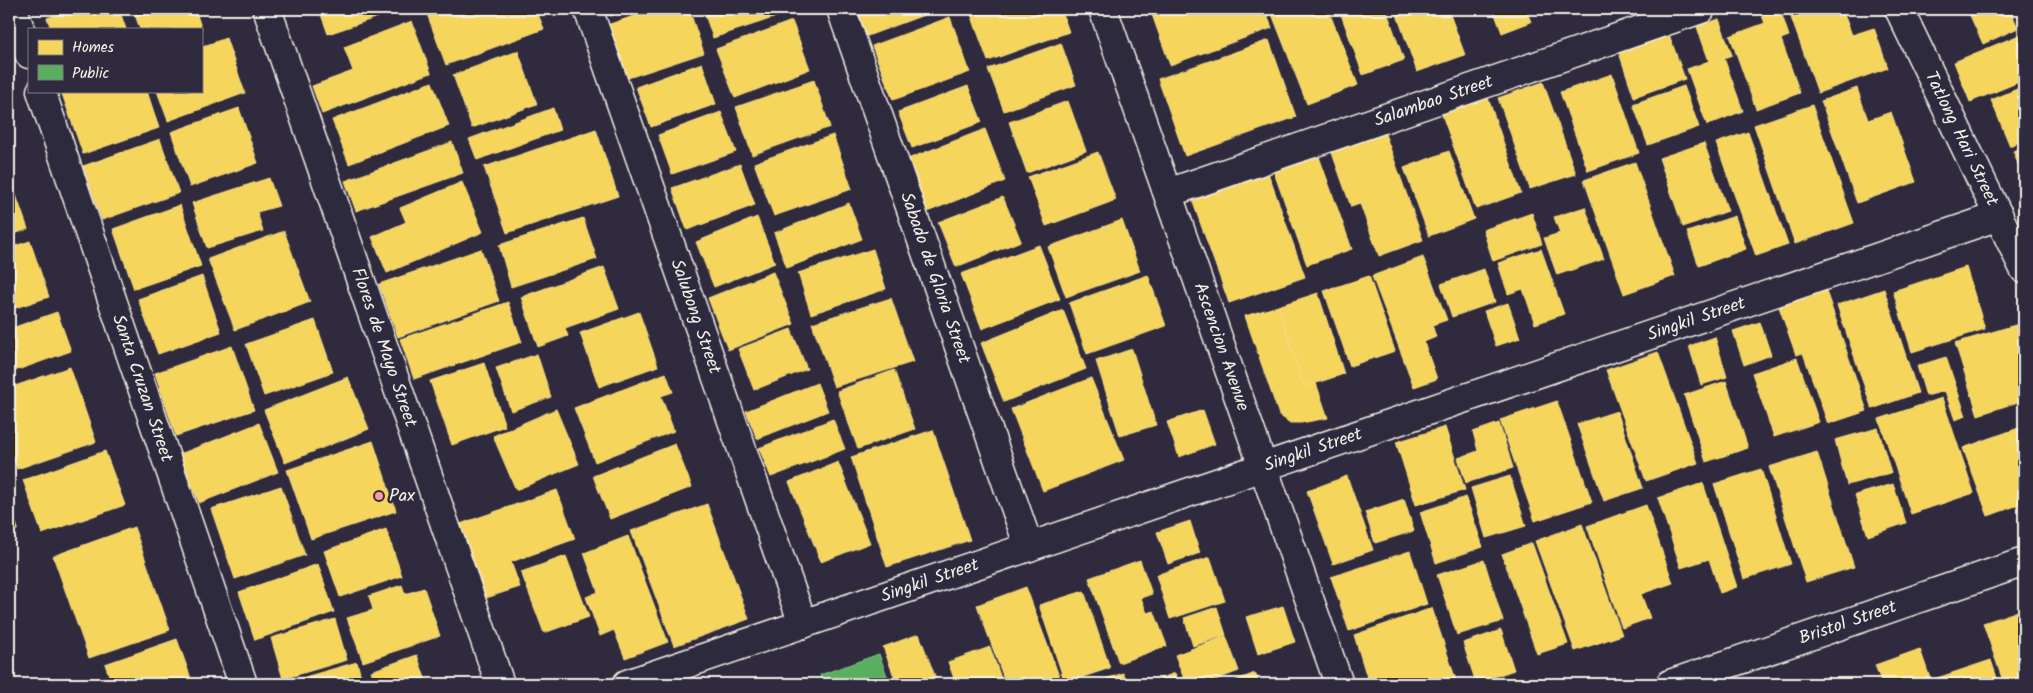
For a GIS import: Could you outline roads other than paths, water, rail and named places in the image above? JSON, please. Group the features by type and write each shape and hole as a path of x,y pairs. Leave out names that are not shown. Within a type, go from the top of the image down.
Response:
{"street":[{"path":"13,9 28,51"},
{"name":"Flores de Mayo Street","path":"266,9 500,684"},
{"name":"Salubong Street","path":"588,9 804,624"},
{"name":"Sabado de Gloria Street","path":"841,9 1029,547"},
{"name":"Ascencion Avenue","path":"1103,9 1339,684"},
{"name":"Salambao Street","path":"1168,193 1701,9"},
{"name":"Tatlong Hari Street","path":"1900,9 2024,269"},
{"name":"Santa Cruzan Street","path":"41,92 243,684"},
{"name":"Singkil Street","path":"627,684 1999,216"},
{"name":"Bristol Street","path":"1670,684 2024,562"}],"place":[{"name":"Pax","path":"379,496"}]}
